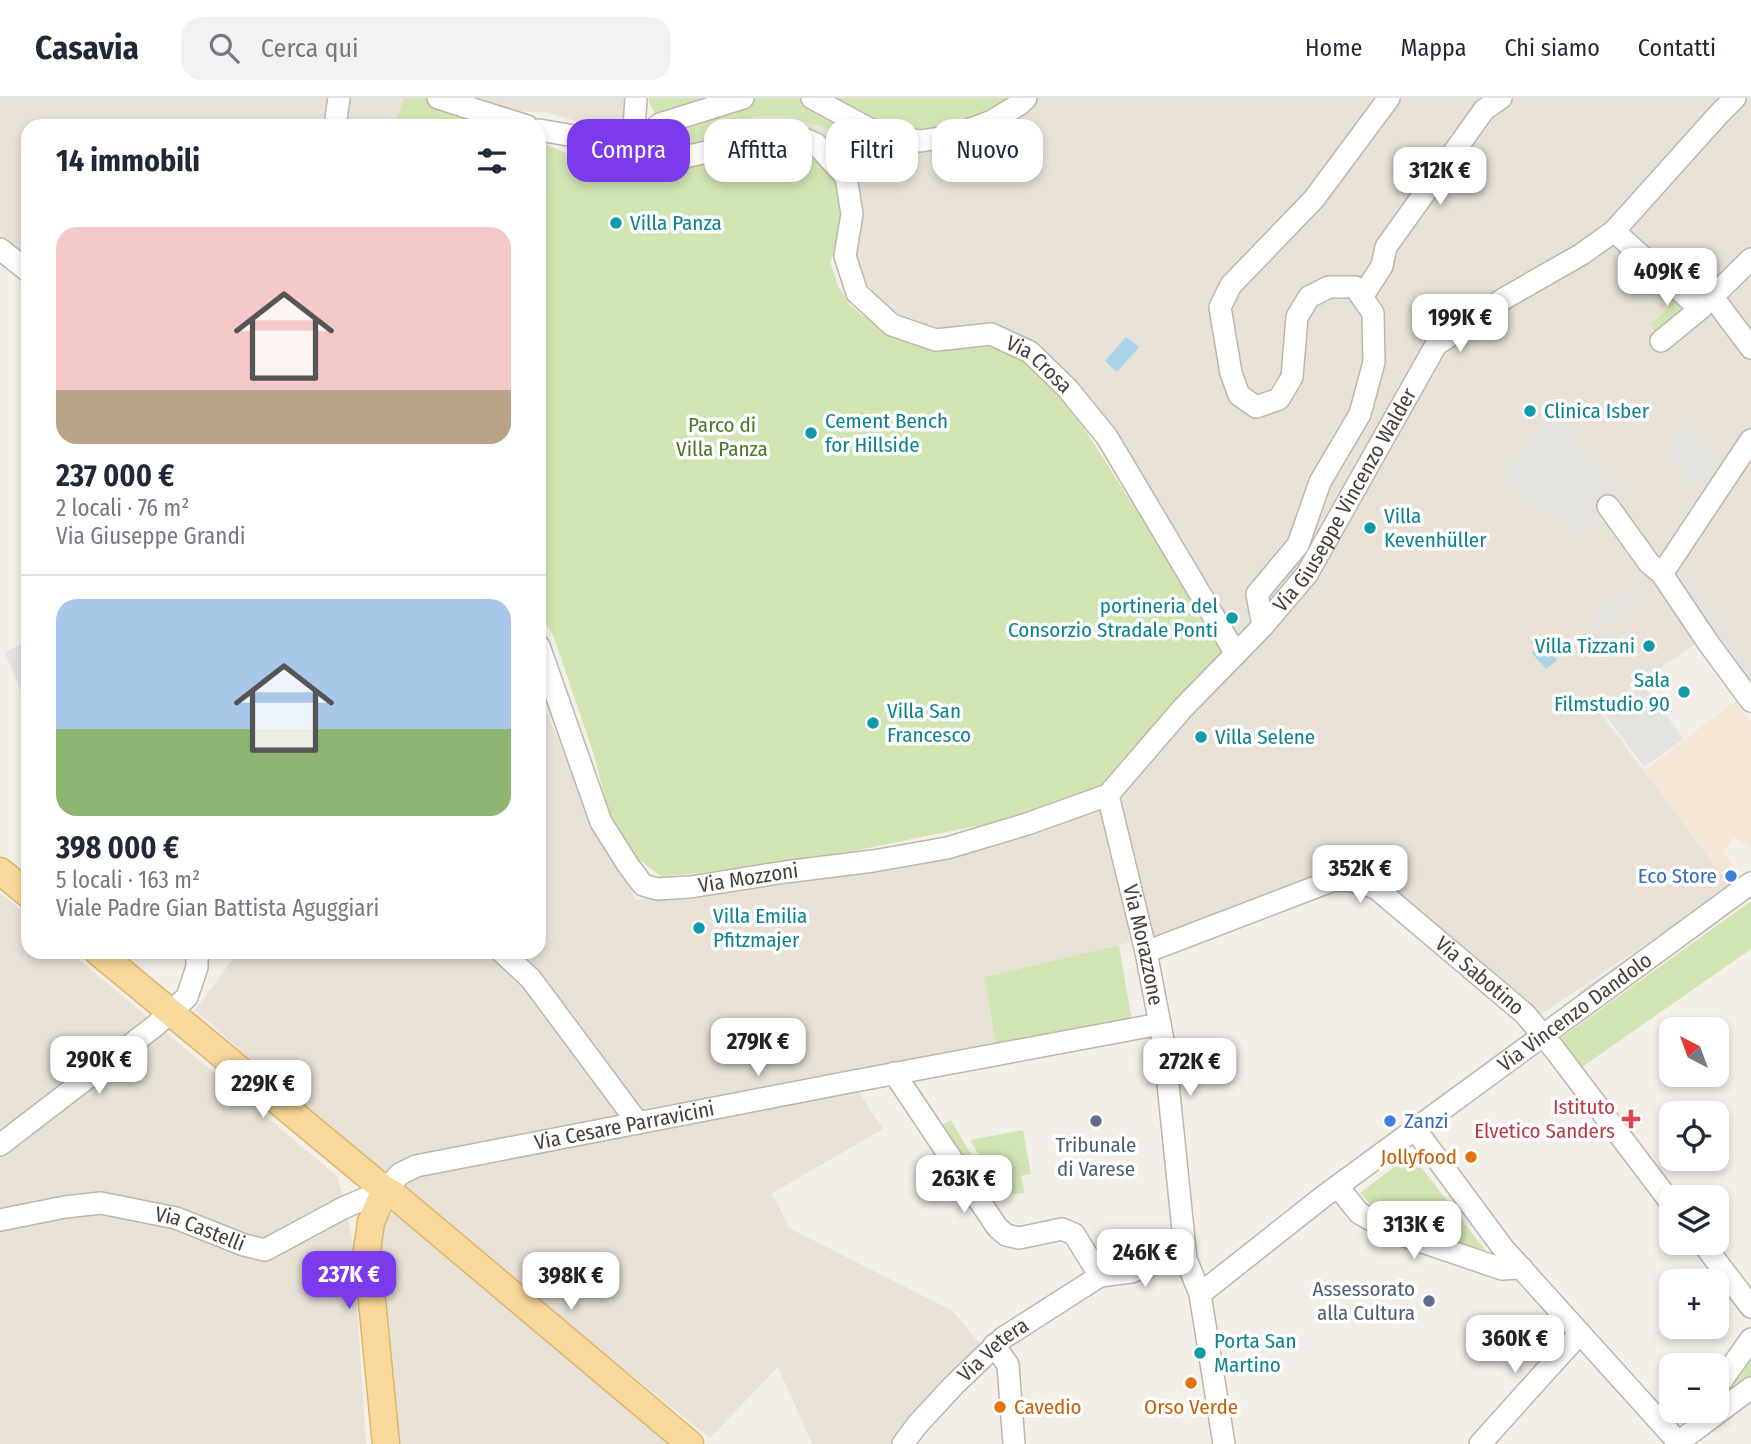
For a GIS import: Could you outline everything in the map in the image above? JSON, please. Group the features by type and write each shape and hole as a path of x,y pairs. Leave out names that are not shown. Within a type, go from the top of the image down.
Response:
{"main road":[{"path":"0,871 21,888"},
{"path":"106,959 393,1194 690,1444"},
{"path":"385,1190 371,1222 367,1250 386,1444"}],"street":[{"path":"336,119 339,98"},
{"path":"438,98 505,119"},
{"path":"635,119 636,98"},
{"path":"676,119 743,98"},
{"path":"812,98 879,134 920,141 953,136 992,121 1026,98"},
{"path":"1389,98 1314,199 1231,285 1220,307 1231,373 1239,396 1256,407 1279,399 1292,377 1297,317 1309,297 1329,287 1355,287 1362,297 1382,266 1386,247 1485,110 1501,98"},
{"name":"Via Giuseppe Vincenzo Walder","path":"1108,795 1183,708 1263,626 1307,574 1436,345 1505,298 1582,254 1614,231 1735,98"},
{"name":"Via Crosa","path":"546,131 567,135"},
{"name":"Via Crosa","path":"690,156 707,152 756,131 787,132 816,144 846,177 852,214 845,256 857,293 892,325 936,340 991,334 1030,352 1067,388 1107,437 1236,654"},
{"path":"1614,231 1706,302 1751,348"},
{"path":"0,249 21,266"},
{"path":"1661,341 1751,259"},
{"name":"Via Giuseppe Vincenzo Walder","path":"1263,626 1257,594 1298,545 1320,482 1360,414 1374,362 1373,313 1362,297"},
{"path":"1656,568 1751,440"},
{"path":"1608,506 1751,701"},
{"name":"Via Mozzoni","path":"546,666 601,822 643,884 657,889 690,887 947,848 1027,824 1108,795"},
{"name":"Via Morazzone","path":"1108,795 1146,952 1164,1045 1186,1259 1200,1294 1224,1444"},
{"name":"Via Sabotino","path":"1146,952 1334,880 1362,882 1377,889 1525,1014 1659,1187"},
{"name":"Via Vincenzo Dandolo","path":"1200,1294 1324,1196 1751,883"},
{"path":"0,1145 171,1013 187,997 197,959"},
{"path":"510,959 531,979 638,1123"},
{"name":"Via Cesare Parravicini","path":"385,1190 400,1174 416,1166 1160,1024"},
{"path":"894,1073 997,1227 1006,1235 1019,1238 1062,1229 1074,1234 1100,1276 1131,1272 1164,1259 1186,1259"},
{"path":"1415,1129 1503,1248 1678,1443"},
{"path":"1338,1187 1360,1213 1392,1232 1502,1269 1522,1268"},
{"name":"Via Castelli","path":"0,1220 65,1206 101,1203 176,1218 244,1245 265,1250 385,1190"},
{"path":"1712,1255 1751,1307"},
{"name":"Via Vetera","path":"903,1444 917,1424 1003,1338 1100,1276"},
{"path":"1480,1444 1580,1333"},
{"path":"1729,1370 1751,1339"},
{"path":"995,1345 1008,1365 1014,1444"},
{"path":"1678,1443 1751,1388"},
{"path":"1678,1443 1691,1423"}],"shaded area":[{"path":"0,98 404,98 396,119 21,119 21,259 0,244"},
{"path":"463,98 626,98 624,119 568,119 545,112 504,111"},
{"path":"1033,98 1505,98 1402,242 1509,98 1751,98 1751,692 1705,637 1599,711 1731,887 1537,1017 1347,873 1152,943 1114,797 1236,654 1107,437 991,334 892,325 857,293 805,182 812,182 812,124 826,128 826,182 918,182 918,134 932,129 932,182 1043,182 1043,119 966,119"},
{"path":"1703,114 1709,120 1627,203 1622,198"},
{"path":"785,116 795,119 749,119 753,117"},
{"path":"704,140 704,160 690,159 691,144"},
{"path":"1553,402 1577,426 1570,435 1623,495 1580,534 1499,481 1512,464 1514,465 1545,421 1542,417"},
{"path":"1682,423 1707,452 1719,460 1698,489 1666,452 1672,442 1669,439"},
{"path":"1679,567 1751,669 1751,688 1669,574"},
{"path":"1635,585 1643,595 1597,630 1589,619"},
{"path":"21,644 21,691 5,653"},
{"path":"1643,684 1684,739 1644,767 1604,713"},
{"path":"1735,701 1751,722 1751,847 1732,837 1731,844 1723,850 1732,864 1721,873 1644,771"},
{"path":"546,712 636,900 805,874 1102,803 1131,942 984,977 997,1048 849,1077 883,1129 771,1194 789,1228 953,1311 984,1349 898,1444 812,1444 778,1367 710,1438 389,1181 195,1010 233,959 546,959"},
{"path":"0,893 21,910 21,959 78,959 338,1177 353,1243 366,1444 0,1444"},
{"path":"1688,916 1579,996 1577,993"},
{"path":"399,1209 680,1444 389,1444 374,1238 389,1216"}],"green space":[{"path":"404,98 428,98 480,119 396,119"},
{"path":"649,98 1033,98 1016,114 994,119 932,119 932,133 918,137 918,119 826,119 826,128 812,124 812,119 785,116 704,119 704,140 691,144 690,119 658,119"},
{"name":"Parco di Villa Panza","path":"546,145 567,153 567,182 690,182 691,167 704,163 704,182 812,182 812,153 826,169 826,182 836,182 852,214 830,262 838,286 850,305 863,316 913,342 1005,343 1031,359 1075,414 1225,649 1112,776 1096,790 1030,815 809,860 662,877 636,857 612,823 593,752 553,635 546,624"},
{"path":"1677,290 1697,309 1657,341 1651,324 1670,307 1664,301"},
{"path":"1751,901 1751,949 1582,1067 1561,1038"},
{"path":"1119,945 1132,1021 997,1048 984,977"},
{"path":"951,1120 998,1201 986,1203 935,1126"},
{"path":"1023,1130 1031,1174 1021,1176 1025,1193 1003,1195 970,1140"},
{"path":"1411,1154 1489,1255 1373,1207 1360,1193"},
{"path":"1751,1337 1751,1384 1729,1400 1729,1370"}],"water":[{"path":"1126,337 1139,347 1117,372 1105,361"},
{"path":"1538,636 1557,660 1546,669 1532,653 1536,649 1530,642"}],"place":[{"name":"Villa Panza","path":"616,223"},
{"name":"Clinica Isber","path":"1530,411"},
{"name":"Cement Bench for Hillside","path":"811,433"},
{"name":"Villa Kevenhüller","path":"1370,528"},
{"name":"portineria del Consorzio Stradale Ponti","path":"1232,618"},
{"name":"Villa Tizzani","path":"1649,646"},
{"name":"Sala Filmstudio 90","path":"1684,692"},
{"name":"Villa San Francesco","path":"873,723"},
{"name":"Villa Selene","path":"1201,737"},
{"name":"Eco Store","path":"1731,876"},
{"name":"Villa Emilia Pfitzmajer","path":"699,928"},
{"name":"Istituto Elvetico Sanders","path":"1631,1119"},
{"name":"Tribunale di Varese","path":"1096,1121"},
{"name":"Zanzi","path":"1390,1121"},
{"name":"Jollyfood","path":"1471,1157"},
{"name":"Assessorato alla Cultura","path":"1429,1301"},
{"name":"Porta San Martino","path":"1200,1353"},
{"name":"Orso Verde","path":"1191,1383"},
{"name":"Cavedio","path":"1000,1407"}]}
